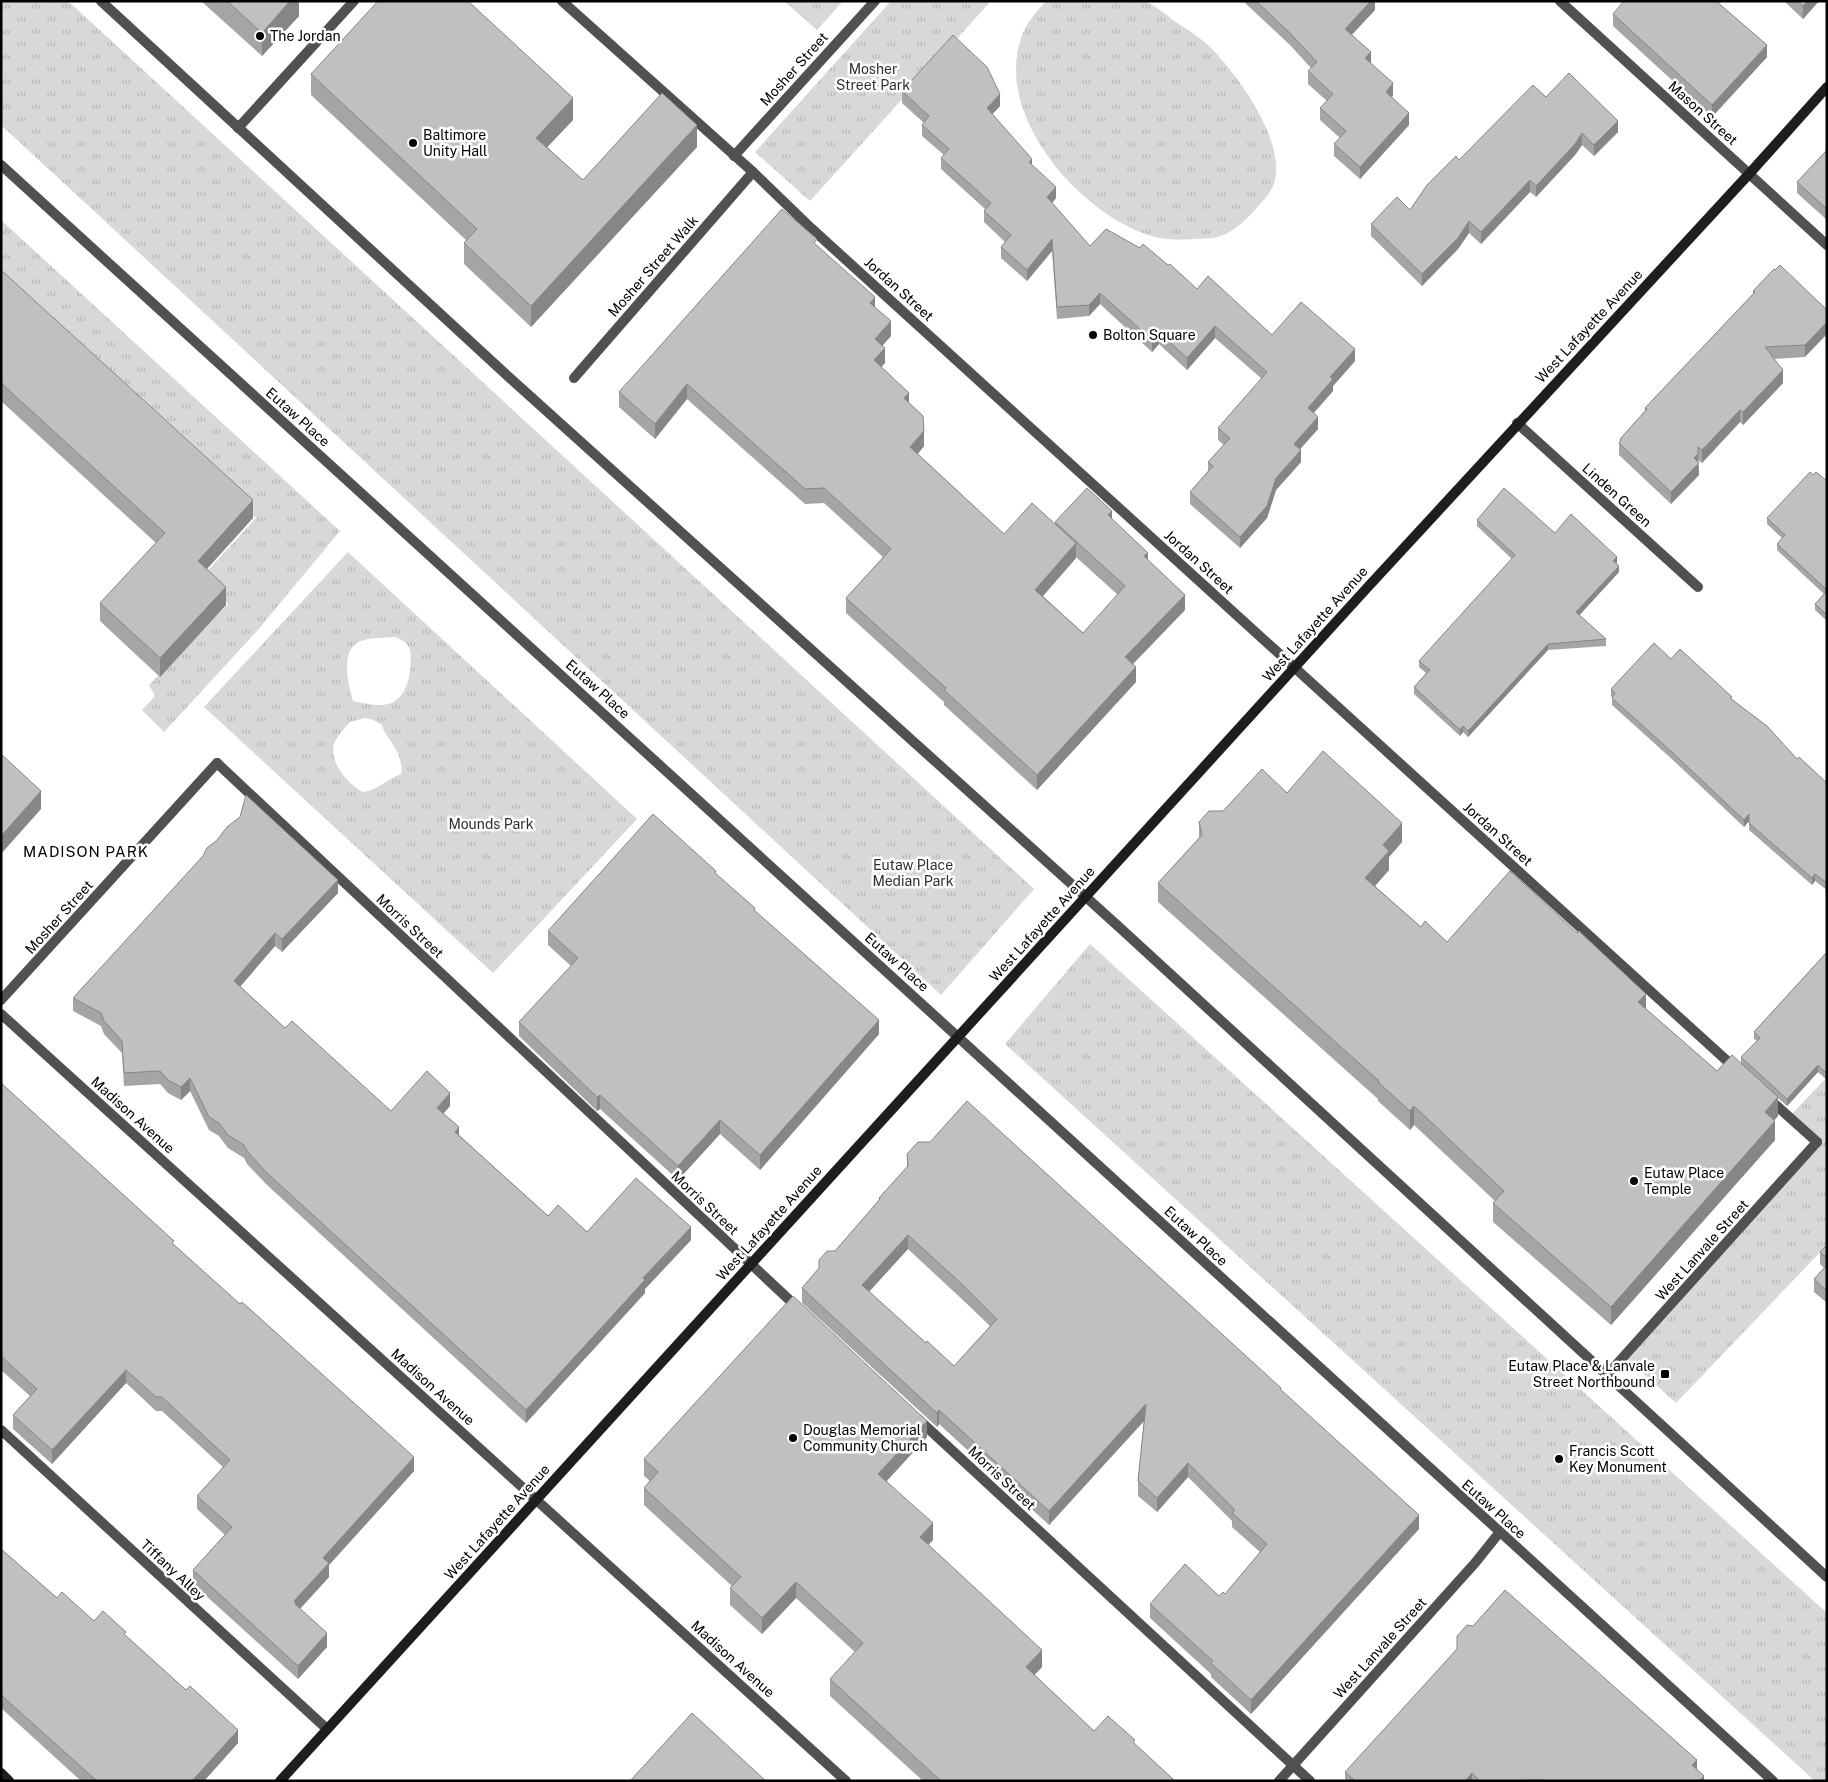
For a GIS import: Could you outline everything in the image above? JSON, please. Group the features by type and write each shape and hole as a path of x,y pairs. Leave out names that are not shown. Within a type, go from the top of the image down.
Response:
{"main road":[{"name":"West Lafayette Avenue","path":"280,1781 1517,423 1749,174 1827,87"},
{"path":"1,1773 9,1781"}],"street":[{"path":"101,1 541,407 1085,897 1827,1577"},
{"path":"238,128 354,1"},
{"name":"Jordan Street","path":"562,1 753,172 811,228 1746,1077"},
{"name":"Mosher Street","path":"734,156 875,1"},
{"name":"Mason Street","path":"1560,1 1827,244"},
{"name":"Eutaw Place","path":"1,166 958,1036 1772,1781"},
{"name":"Mosher Street Walk","path":"574,378 753,172"},
{"name":"Linden Green","path":"1517,423 1698,587"},
{"name":"Mosher Street","path":"1,1000 217,763"},
{"name":"Morris Street","path":"217,763 807,1316"},
{"name":"Madison Avenue","path":"1,1014 846,1781"},
{"name":"West Lanvale Street","path":"1606,1375 1817,1142 1760,1090"},
{"name":"Morris Street","path":"907,1409 1310,1781"},
{"name":"Tiffany Alley","path":"1,1430 327,1729"},
{"name":"West Lanvale Street","path":"1279,1781 1475,1563 1500,1532"}],"green space":[{"name":"Eutaw Place Median Park","path":"1,1 68,1 1034,889 941,995 1,125"},
{"path":"784,1 843,1 817,30"},
{"name":"Mosher Street Park","path":"891,1 991,1 810,201 755,152"},
{"path":"1046,1 1145,1 1199,37 1223,61 1257,110 1273,146 1276,164 1275,180 1271,190 1242,223 1231,231 1215,238 1180,240 1155,237 1127,226 1099,208 1072,185 1049,158 1031,127 1019,96 1016,64 1023,33 1030,20"},
{"path":"1,220 340,531 257,631 164,732 142,710 155,696 149,685 228,604 201,578 256,518 1,282"},
{"name":"Mounds Park","path":"348,552 637,819 493,973 204,707","holes":["396,637 408,645 410,650 410,674 405,690 395,701 384,705 353,701 349,686 347,659 354,645 374,638","365,718 382,725 401,761 401,774 373,789 363,792 351,784 341,772 334,758 333,751 335,741 350,722"]},
{"path":"1090,944 1827,1613 1827,1781 1815,1781 1005,1044"},
{"path":"1827,1077 1827,1245 1676,1403 1627,1359 1814,1142 1789,1117"}],"building":[{"path":"227,1 290,1 262,33"},
{"path":"378,1 468,1 573,98 536,138 583,180 662,93 697,125 531,306 464,243 477,229 311,74"},
{"path":"1256,1 1371,1 1345,29 1371,52 1365,58 1393,83 1386,92 1409,113 1360,167 1334,144 1346,131 1320,108 1333,94 1308,71 1317,62"},
{"path":"1624,1 1716,1 1767,45 1712,105 1613,14"},
{"path":"1797,1 1808,1 1803,6"},
{"path":"953,35 987,67 1000,94 987,108 1032,159 1029,162 1056,187 1047,197 1090,246 1106,229 1140,248 1143,244 1168,265 1170,264 1197,289 1208,276 1272,335 1301,302 1355,349 1330,377 1333,379 1308,408 1318,417 1294,444 1301,450 1276,478 1267,506 1240,537 1190,492 1213,466 1208,462 1230,438 1218,428 1267,372 1215,326 1187,358 1159,332 1152,340 1100,293 1089,305 1057,307 1052,239 1027,270 1001,247 1011,235 984,211 991,203 941,158 949,149 922,125 929,116 902,91"},
{"path":"1569,73 1618,121 1594,145 1582,133 1575,144 1536,186 1530,180 1481,232 1469,221 1458,238 1422,274 1371,224 1397,197 1410,210 1427,185 1456,156 1459,160 1533,85 1546,97"},
{"path":"1827,150 1827,209 1797,182"},
{"path":"782,209 817,239 814,243 875,297 870,303 891,321 875,339 885,348 874,360 909,393 904,398 923,416 924,431 910,447 1004,534 1032,503 1076,543 1035,590 1083,633 1125,586 1055,522 1087,488 1112,511 1108,515 1148,553 1144,556 1185,595 1125,657 1136,667 1037,775 944,690 946,688 846,598 891,549 824,488 805,489 687,384 655,424 619,392"},
{"path":"1780,265 1827,310 1827,322 1805,345 1765,347 1783,370 1743,412 1740,410 1702,450 1698,447 1698,454 1694,458 1699,463 1671,492 1619,443 1620,439 1647,409 1645,408 1755,292 1753,291"},
{"path":"1,270 253,500 198,561 226,587 160,658 100,603 165,533 1,383"},
{"path":"1810,472 1813,475 1816,472 1827,481 1827,590 1777,544 1785,535 1767,518"},
{"path":"1504,488 1555,533 1571,514 1617,557 1613,561 1619,566 1576,612 1606,639 1548,644 1468,731 1463,726 1460,730 1414,687 1430,670 1419,661 1515,555 1477,520"},
{"path":"1827,591 1827,615 1815,604"},
{"path":"1654,643 1671,659 1680,649 1732,697 1730,698 1767,726 1797,759 1799,757 1827,783 1827,883 1815,874 1812,878 1749,823 1749,814 1744,820 1612,698 1615,693 1611,689"},
{"path":"1323,751 1402,823 1383,845 1389,851 1365,878 1421,927 1425,921 1447,942 1510,871 1577,933 1579,931 1646,994 1638,1002 1717,1071 1732,1055 1778,1097 1765,1112 1775,1121 1611,1307 1493,1203 1504,1191 1414,1106 1410,1111 1158,883 1202,835 1199,822 1209,811 1223,811 1262,769 1287,793"},
{"path":"1,754 41,791 1,836"},
{"path":"246,795 338,880 282,939 275,933 234,981 285,1028 292,1021 391,1111 427,1071 450,1093 437,1108 459,1127 455,1132 548,1216 558,1205 587,1232 636,1178 691,1227 526,1410 266,1172 244,1145 228,1135 219,1123 209,1117 190,1078 181,1087 168,1080 160,1071 124,1073 122,1041 104,1021 101,1013 73,998 203,856 207,848 217,840 227,827 240,817"},
{"path":"653,814 755,908 754,910 879,1020 760,1155 720,1120 678,1166 600,1095 597,1097 519,1022 578,958 548,931"},
{"path":"1827,952 1827,1074 1818,1065 1787,1099 1741,1057 1760,1038 1754,1032"},
{"path":"1,1083 174,1241 172,1243 240,1304 242,1302 414,1457 323,1558 329,1563 294,1601 327,1633 298,1666 193,1570 232,1527 197,1496 230,1460 162,1397 156,1397 126,1370 52,1450 13,1415 37,1389 1,1356"},
{"path":"967,1101 1419,1515 1251,1700 1211,1663 1213,1661 1150,1604 1185,1564 1219,1596 1223,1592 1225,1594 1267,1544 1232,1513 1235,1510 1188,1463 1157,1498 1138,1481 1146,1404 1049,1511 939,1410 937,1413 802,1288 819,1268 819,1260 827,1251 835,1251 908,1166 907,1154 918,1142 930,1142","holes":["908,1235 997,1319 954,1366 862,1285"]},
{"path":"1827,1245 1827,1258 1820,1252"},
{"path":"1827,1265 1827,1291 1814,1279"},
{"path":"793,1296 927,1421 878,1474 933,1523 920,1537 1042,1650 1026,1667 1094,1731 1108,1716 1135,1740 1133,1742 1175,1781 941,1781 830,1679 863,1643 796,1582 762,1618 730,1588 741,1577 644,1488 658,1472 644,1459"},
{"path":"1,1549 57,1598 62,1592 94,1621 103,1611 126,1632 124,1634 186,1690 190,1686 238,1730 192,1781 97,1781 1,1695"},
{"path":"1505,1590 1697,1760 1692,1765 1704,1776 1699,1781 1480,1781 1472,1773 1465,1781 1355,1781 1345,1772 1457,1649 1457,1636 1467,1625 1473,1626"},
{"path":"692,1713 766,1781 630,1781"}],"place":[{"name":"The Jordan","path":"260,36"},
{"name":"Baltimore Unity Hall","path":"413,143"},
{"name":"Bolton Square","path":"1093,335"},
{"name":"Eutaw Place Temple","path":"1634,1181"},
{"name":"Eutaw Place & Lanvale Street Northbound","path":"1665,1374"},
{"name":"Douglas Memorial Community Church","path":"793,1438"},
{"name":"Francis Scott Key Monument","path":"1559,1459"}],"district":[{"name":"MADISON PARK","path":"86,852"}]}
